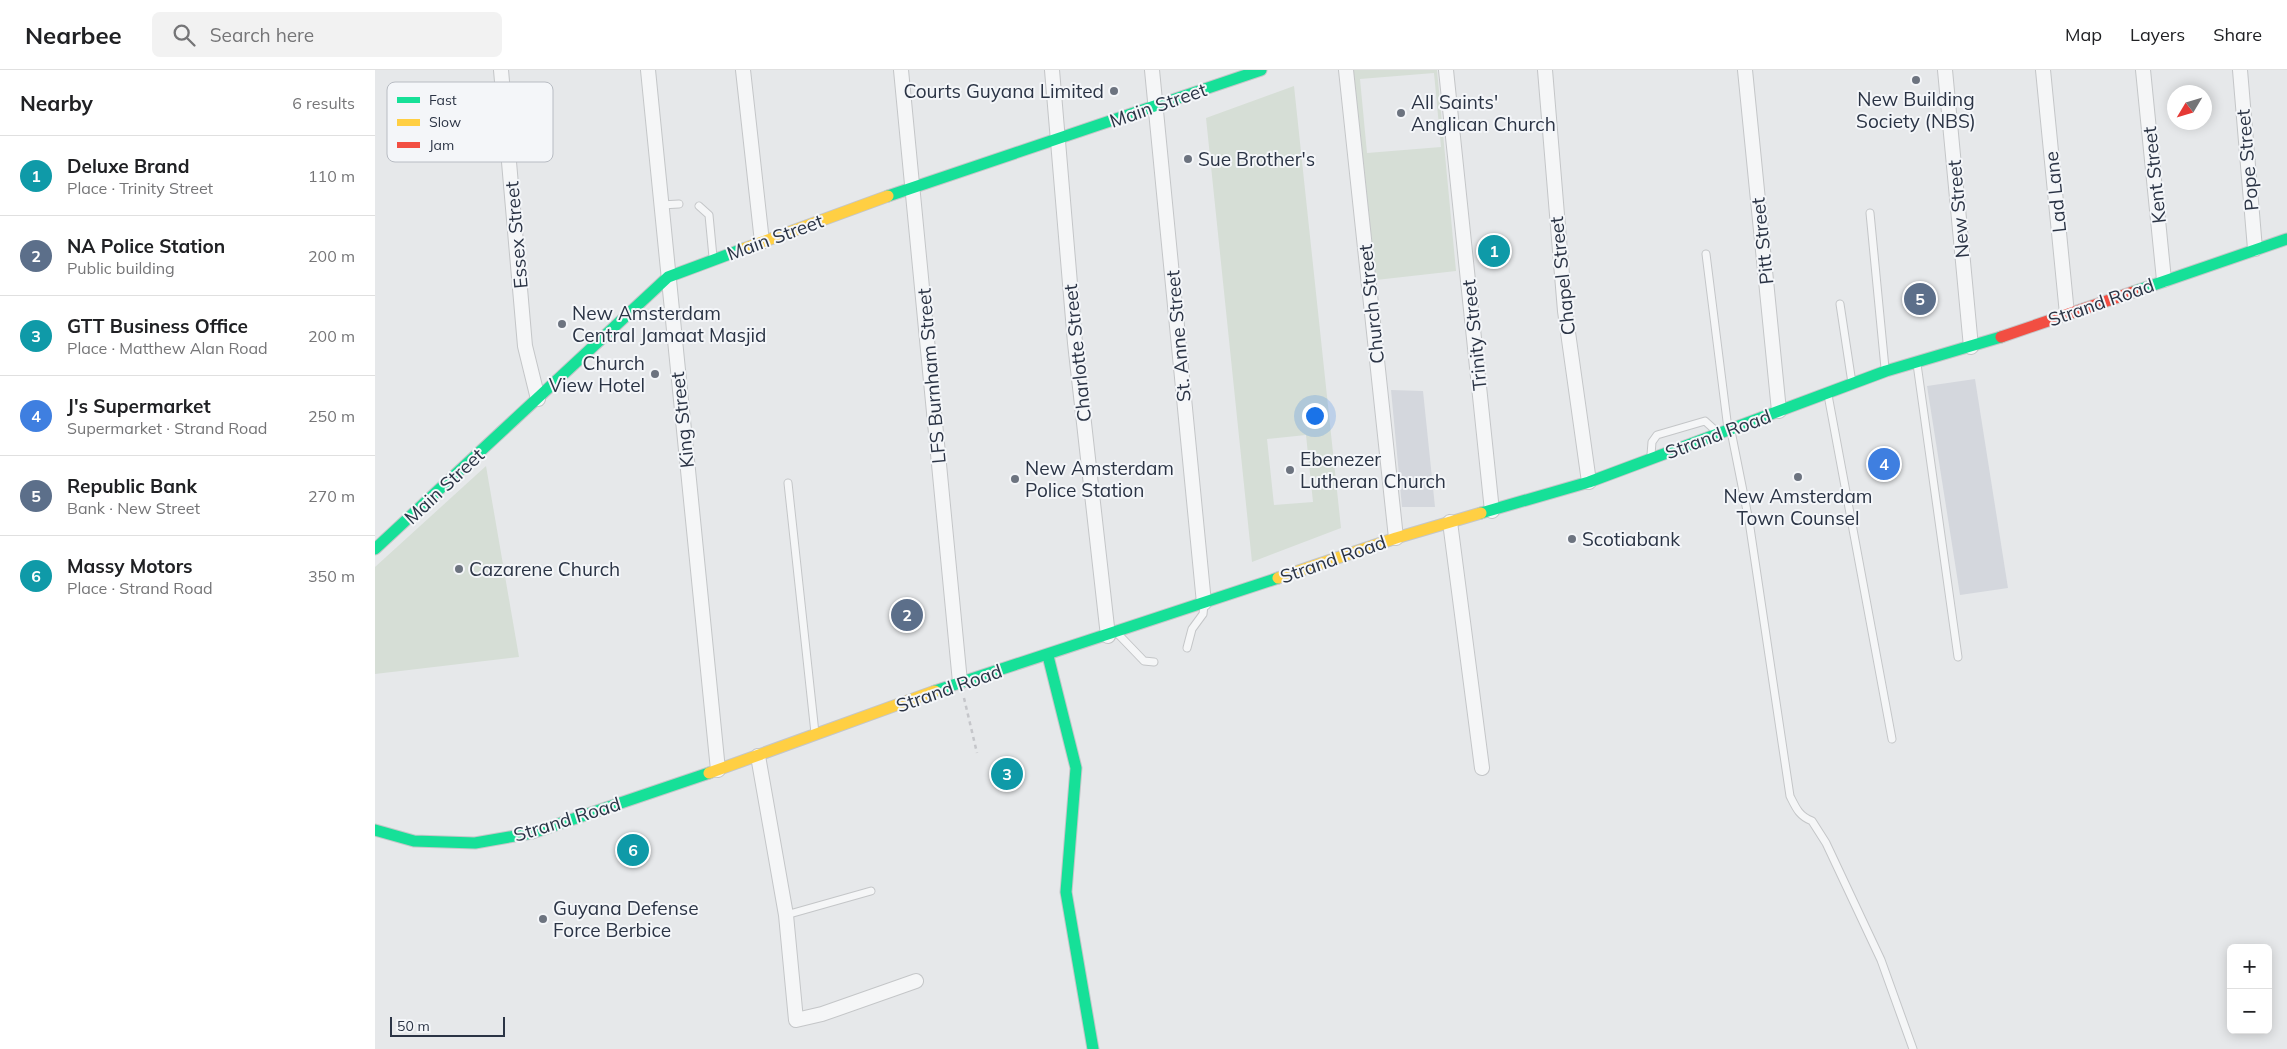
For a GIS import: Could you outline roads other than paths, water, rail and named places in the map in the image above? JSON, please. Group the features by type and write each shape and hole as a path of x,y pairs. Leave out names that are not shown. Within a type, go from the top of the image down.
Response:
{"street":[{"name":"King Street","path":"648,70 718,770"},
{"path":"743,70 763,242"},
{"name":"LFS Burnham Street","path":"901,70 960,682"},
{"name":"Charlotte Street","path":"1052,70 1075,343 1112,634"},
{"name":"St. Anne Street","path":"1152,70 1204,602"},
{"name":"Church Street","path":"1346,70 1396,538"},
{"name":"Trinity Street","path":"1446,70 1492,512"},
{"name":"Chapel Street","path":"1545,70 1564,303 1589,482"},
{"name":"Pitt Street","path":"1745,70 1779,411"},
{"name":"New Street","path":"1945,70 1971,347"},
{"name":"Lad Lane","path":"2043,70 2067,314"},
{"name":"Kent Street","path":"2143,70 2164,280"},
{"name":"Pope Street","path":"2240,70 2255,249"},
{"name":"Main Street","path":"375,549 668,277 913,186 1059,139 1255,71"},
{"name":"Essex Street","path":"509,162 525,346 538,399"},
{"name":"Strand Road","path":"375,830 414,841 475,843 523,835 758,756 960,682 1048,656 1396,538 1492,512 1589,482 1886,371 1917,364 1971,347 2287,239"},
{"path":"1450,522 1482,768"},
{"path":"1048,656 1076,768 1066,892 1093,1049"},
{"path":"758,756 786,916 796,1020 822,1014 916,981"}],"lane":[{"path":"661,205 679,204"},
{"path":"699,206 709,215 713,260"},
{"path":"1870,213 1886,371"},
{"path":"1706,254 1726,430 1749,521 1790,796 1800,814 1812,821 1826,843 1881,960 1913,1049"},
{"path":"1840,304 1852,383"},
{"path":"1917,364 1958,657"},
{"path":"1828,392 1892,740"},
{"path":"1651,458 1652,442 1657,435 1705,421 1726,430"},
{"path":"788,483 815,736"},
{"path":"1187,648 1192,629 1203,614 1204,602"},
{"path":"1112,634 1144,661 1154,662"},
{"path":"786,916 871,891"}],"place":[{"name":"New Building Society (NBS)","path":"1916,80"},
{"name":"Courts Guyana Limited","path":"1114,91"},
{"name":"All Saints' Anglican Church","path":"1401,113"},
{"name":"Sue Brother's","path":"1188,159"},
{"name":"Deluxe Brand","path":"1494,251"},
{"name":"Republic Bank","path":"1920,299"},
{"name":"New Amsterdam Central Jamaat Masjid","path":"562,324"},
{"name":"Church View Hotel","path":"655,374"},
{"name":"J's Supermarket","path":"1884,464"},
{"name":"Ebenezer Lutheran Church","path":"1290,470"},
{"name":"New Amsterdam Town Counsel","path":"1798,477"},
{"name":"New Amsterdam Police Station","path":"1015,479"},
{"name":"Scotiabank","path":"1572,539"},
{"name":"Cazarene Church","path":"459,569"},
{"name":"NA Police Station","path":"907,615"},
{"name":"GTT Business Office","path":"1007,774"},
{"name":"Massy Motors","path":"633,850"},
{"name":"Guyana Defense Force Berbice","path":"543,919"}]}
